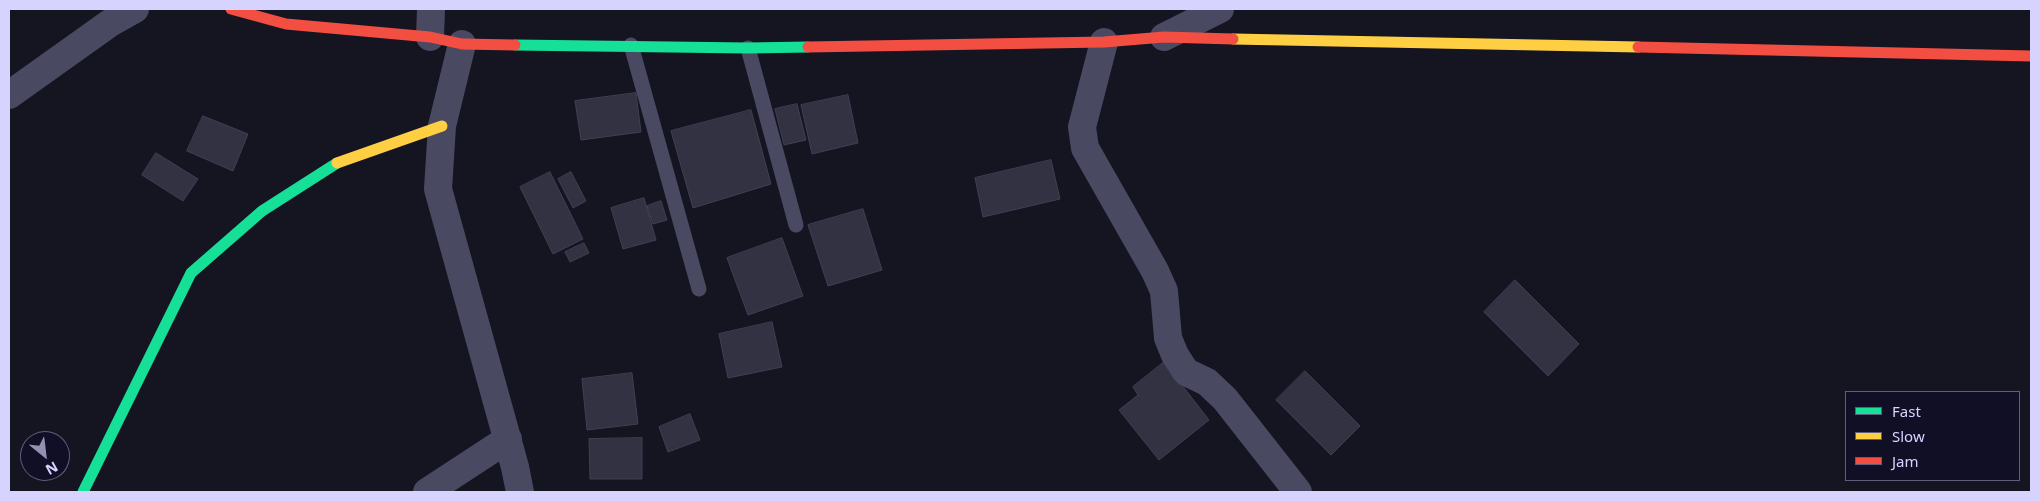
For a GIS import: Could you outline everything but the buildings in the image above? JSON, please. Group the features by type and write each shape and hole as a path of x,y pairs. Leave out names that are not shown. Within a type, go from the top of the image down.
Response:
{"street":[{"path":"9,95 110,23 135,9"},
{"path":"231,9 286,24 430,37 462,44 748,48 1104,42 1164,37 2031,56"},
{"path":"430,37 431,9"},
{"path":"1164,37 1220,9"},
{"path":"1104,42 1082,128 1085,148 1155,271 1164,291 1168,338 1175,355 1186,372 1207,382 1225,399 1298,492"},
{"path":"462,44 442,126 438,189 516,467 520,492"},
{"path":"82,492 191,273 262,211 340,161 442,126"},
{"path":"427,492 508,439"}],"lane":[{"path":"631,45 699,289"},
{"path":"748,48 796,225"}],"traffic: fast":[{"path":"515,45 808,47"},
{"path":"83,492 191,273 262,211 337,163"}],"traffic: slow":[{"path":"1233,39 1638,47"},
{"path":"337,163 442,126"}],"traffic: jam":[{"path":"231,9 286,24 430,37 462,44 515,45"},
{"path":"808,47 1104,42 1164,37 1233,39"},
{"path":"1638,47 2031,56"}]}
